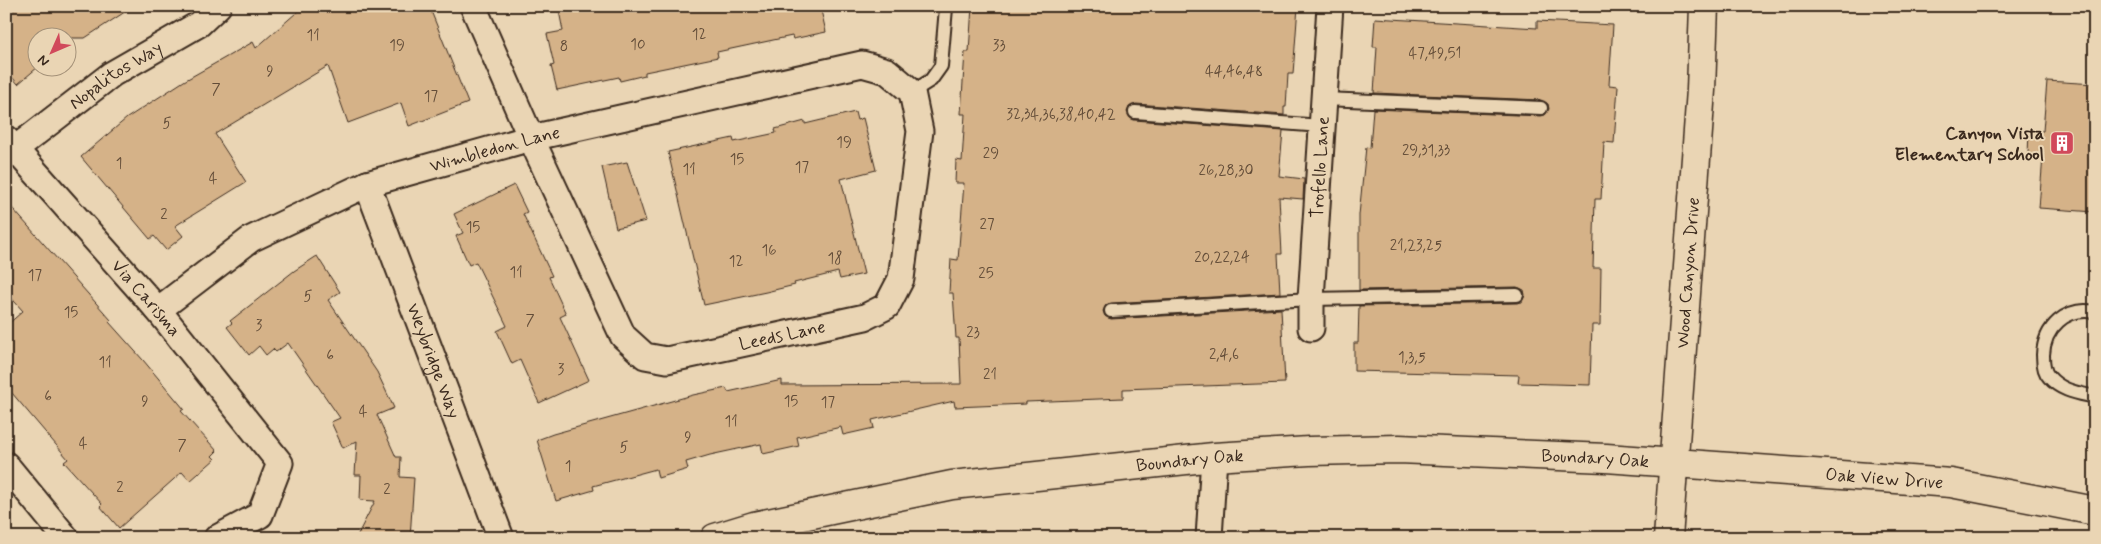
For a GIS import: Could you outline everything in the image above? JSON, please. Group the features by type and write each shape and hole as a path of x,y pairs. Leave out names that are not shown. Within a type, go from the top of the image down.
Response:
{"street":[{"name":"Nopalitos Way","path":"11,144 112,74 199,24 218,6"},
{"name":"Leeds Lane","path":"473,6 531,138 623,336 645,356 667,360 865,317 887,306 901,279 920,130 912,92"},
{"name":"Trofello Lane","path":"1310,328 1330,6"},
{"name":"Wood Canyon Drive","path":"1668,538 1672,462 1698,129 1704,6"},
{"name":"Wimbledon Lane","path":"158,310 251,239 367,184 531,138 862,64 887,71 912,92"},
{"name":"Via Carisma","path":"11,144 158,310 280,463 260,515 217,538"},
{"name":"Weybridge Way","path":"367,184 501,538"},
{"name":"Boundary Oak","path":"715,538 754,526 952,485 1214,457 1309,451 1399,449 1672,462"},
{"path":"1209,538 1214,457"},
{"name":"Oak View Drive","path":"1672,462 1950,483 2095,510"},
{"path":"6,465 66,538"}],"lane":[{"path":"912,92 931,80 941,66 946,8"},
{"path":"1324,100 1541,108"},
{"path":"1135,112 1322,126"},
{"path":"1111,311 1311,298 1517,295"},
{"path":"2095,312 2090,311 2066,315 2050,328 2043,343 2043,362 2048,376 2060,387 2095,397"}],"building":[{"path":"18,6 134,6 85,38 78,38 78,28 28,28 28,76 18,84 6,70 6,16"},
{"path":"304,6 429,6 468,103 409,126 401,103 348,123 328,66 215,134 246,182 175,226 183,236 166,250 154,236 150,239 81,157 127,118 184,81 253,42 256,48"},
{"path":"558,6 820,6 826,32 793,39 792,36 717,52 718,57 645,72 645,75 620,81 619,77 557,90 551,66 554,65 547,34 563,31"},
{"path":"972,6 1298,6 1293,74 1288,74 1284,115 1136,104 1129,107 1127,112 1130,118 1134,120 1283,131 1279,176 1304,179 1303,199 1279,197 1282,254 1278,254 1280,293 1111,303 1106,305 1103,311 1105,316 1111,319 1281,309 1285,383 1123,389 1123,398 1026,402 1026,404 955,407 954,401 872,420 874,428 843,435 841,427 797,437 799,446 763,454 761,444 710,455 686,462 688,469 658,478 656,469 593,486 594,490 556,501 537,440 553,434 693,395 726,388 728,392 782,380 782,385 961,384 959,338 956,338 953,293 949,293 951,259 958,260 964,183 955,183 956,160 962,161 965,114 961,114 963,82 965,52 969,52"},
{"path":"1375,18 1537,28 1537,21 1613,25 1609,85 1618,86 1614,143 1604,142 1601,199 1595,199 1593,268 1601,268 1600,325 1592,325 1590,385 1518,383 1519,375 1354,371 1354,343 1358,343 1359,306 1517,303 1522,302 1525,295 1524,290 1517,287 1359,290 1359,215 1366,147 1370,148 1373,109 1541,116 1545,115 1549,109 1548,104 1541,100 1374,93 1377,47 1373,47"},
{"name":"Canyon Vista Elementary School","path":"2047,81 2095,84 2095,212 2039,208 2043,156 2028,155 2029,130 2043,131"},
{"path":"855,112 857,120 863,118 876,170 841,179 864,274 840,279 838,272 794,283 795,285 704,305 668,152 733,138 734,142 776,133 775,129 805,121 805,124"},
{"path":"627,162 646,221 616,228 602,167"},
{"path":"514,185 527,212 523,214 552,276 549,277 566,314 560,317 589,380 539,403 520,360 512,364 497,331 507,326 476,262 469,265 456,236 463,233 454,214"},
{"path":"6,201 111,320 109,322 184,409 181,411 217,451 212,456 215,459 190,481 182,472 119,528 100,506 102,504 64,462 68,459 6,386 6,326 23,311 6,292"},
{"path":"317,256 340,292 328,300 377,372 394,408 377,415 396,457 401,457 400,477 414,478 410,538 356,538 375,501 360,500 361,475 355,475 357,441 343,448 331,422 340,418 288,343 276,352 273,349 266,355 259,346 249,355 227,327 232,323 230,321 294,271"}],"place":[{"name":"Canyon Vista Elementary School","path":"2062,143"}]}
